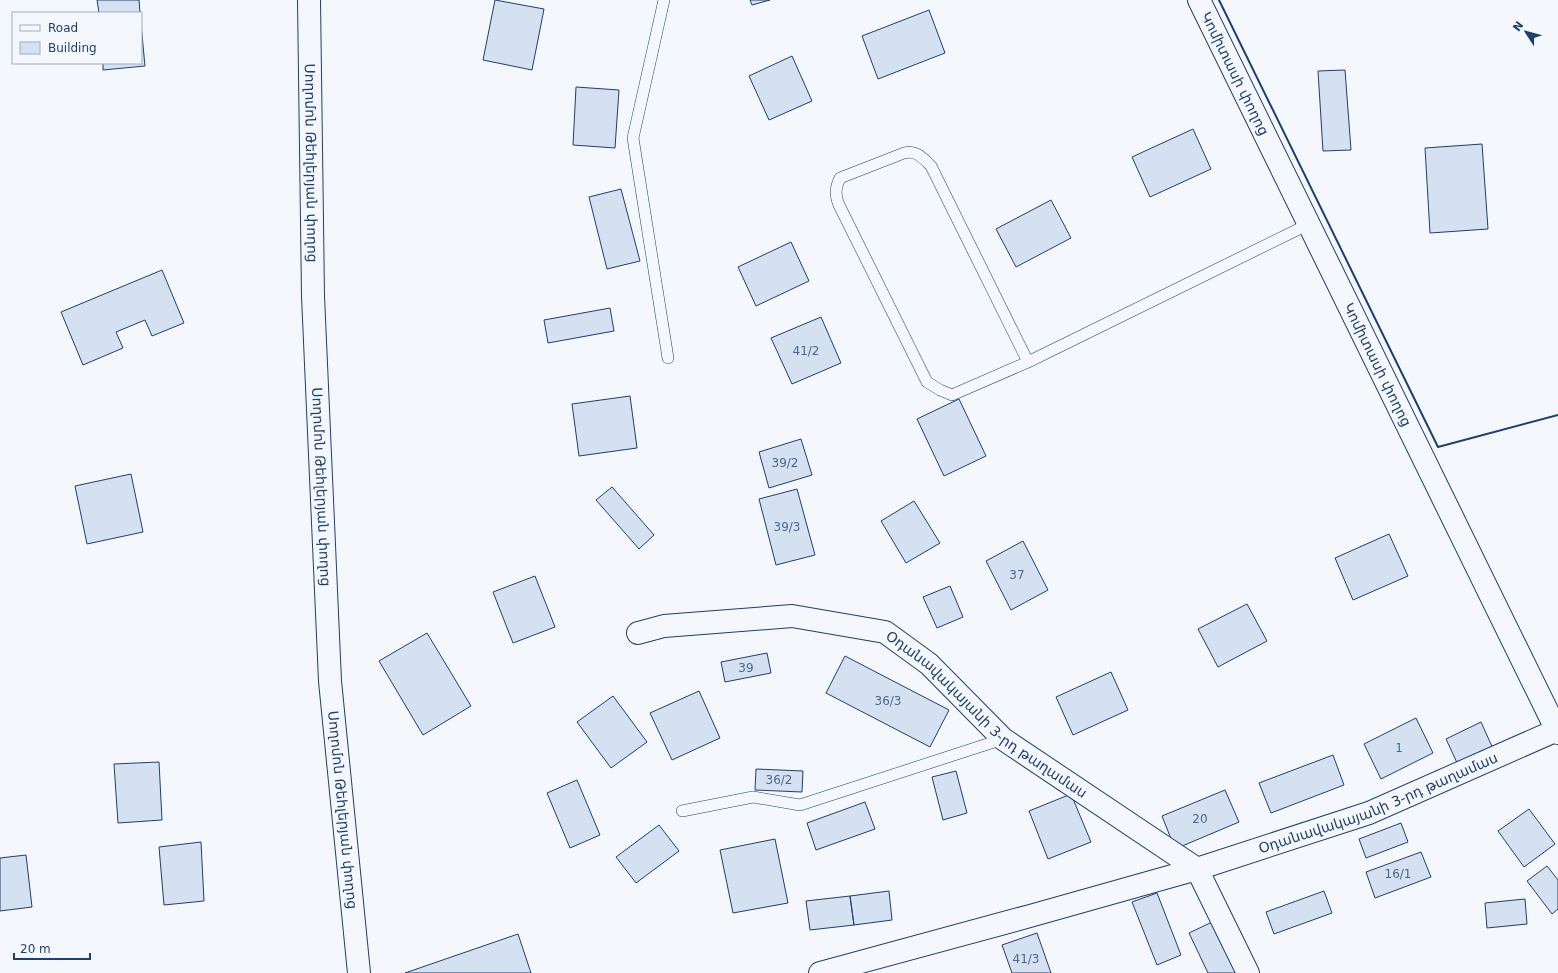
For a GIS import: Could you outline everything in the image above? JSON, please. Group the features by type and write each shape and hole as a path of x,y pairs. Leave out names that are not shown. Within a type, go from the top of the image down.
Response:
{"street":[{"name":"Սողոմոն Թեհլերյան փողոց","path":"309,0 313,296 330,681 359,973"},
{"name":"Կոմիտասի փողոց","path":"1199,0 1557,732"},
{"name":"Օդանավակայանի 3-րդ թաղամաս","path":"638,633 664,626 792,616 885,632 929,664 1003,739 1197,868"},
{"name":"Օդանավակայանի 3-րդ թաղամաս","path":"820,973 1030,916 1197,868 1369,813 1557,732"},
{"path":"1197,868 1248,973"}],"lane":[{"path":"664,0 633,138 668,358"},
{"path":"1028,362 931,166 922,157 911,151 840,178 836,186 835,196 927,382 952,395 1028,362 1309,224"},
{"path":"682,811 753,797 800,805 1003,739"}],"building":[{"path":"97,0 139,0 140,12 99,12"},
{"path":"495,0 544,9 532,70 483,60"},
{"path":"750,0 770,0 752,5"},
{"path":"929,10 945,53 878,79 862,36"},
{"path":"142,34 145,66 103,70 103,64 142,64"},
{"path":"792,56 812,101 769,120 749,76"},
{"path":"1345,70 1351,150 1323,151 1318,71"},
{"path":"576,87 619,90 615,148 573,145"},
{"path":"1193,129 1211,169 1150,197 1132,157"},
{"path":"1482,144 1488,229 1430,233 1425,148"},
{"path":"621,189 640,261 607,269 589,197"},
{"path":"1051,200 1071,238 1016,267 996,229"},
{"path":"791,242 809,281 756,306 738,267"},
{"path":"162,270 184,323 152,336 145,320 116,332 123,348 83,365 61,312"},
{"path":"610,308 614,331 548,343 544,320"},
{"path":"821,317 841,363 792,384 771,338"},
{"path":"630,396 637,448 579,456 572,404"},
{"path":"959,399 986,456 944,476 917,419"},
{"path":"801,439 812,475 769,488 759,452"},
{"path":"131,474 143,532 87,544 75,486"},
{"path":"612,487 654,535 639,549 596,500"},
{"path":"797,489 815,555 776,565 759,499"},
{"path":"914,501 940,543 906,563 881,521"},
{"path":"1389,534 1408,576 1353,600 1335,558"},
{"path":"1023,541 1048,590 1011,610 986,561"},
{"path":"535,576 555,627 513,643 493,592"},
{"path":"950,586 963,617 937,628 923,597"},
{"path":"1247,604 1267,641 1218,667 1198,629"},
{"path":"427,633 471,706 423,735 379,661"},
{"path":"767,653 771,673 725,682 721,662"},
{"path":"845,656 949,710 930,747 826,693"},
{"path":"1111,672 1128,710 1073,735 1056,697"},
{"path":"699,691 720,738 672,760 650,713"},
{"path":"613,696 647,742 611,768 577,722"},
{"path":"1416,718 1433,753 1381,779 1364,744"},
{"path":"1481,722 1494,751 1459,767 1446,739"},
{"path":"1333,755 1344,785 1271,813 1259,783"},
{"path":"159,762 162,820 118,823 114,764"},
{"path":"756,769 803,771 802,792 755,790"},
{"path":"956,771 967,813 943,820 932,777"},
{"path":"577,780 600,835 570,848 547,793"},
{"path":"1225,790 1239,822 1175,849 1162,816"},
{"path":"1071,794 1091,842 1048,859 1029,811"},
{"path":"865,802 875,829 816,850 807,823"},
{"path":"1529,809 1555,844 1524,867 1498,831"},
{"path":"1401,823 1408,842 1366,858 1359,839"},
{"path":"659,825 679,851 636,883 616,857"},
{"path":"775,839 788,903 733,913 720,850"},
{"path":"201,842 204,901 164,905 159,847"},
{"path":"1421,852 1431,877 1375,898 1366,872"},
{"path":"26,855 32,907 0,911 0,858"},
{"path":"1547,866 1558,880 1558,909 1552,914 1527,881"},
{"path":"889,891 892,920 854,925 850,896"},
{"path":"1324,891 1332,913 1274,934 1266,912"},
{"path":"1157,893 1181,955 1157,965 1132,902"},
{"path":"850,896 854,925 810,930 806,901"},
{"path":"1525,899 1527,924 1487,928 1485,903"},
{"path":"1212,922 1236,973 1208,973 1189,933"},
{"path":"1037,933 1051,973 1012,973 1002,945"},
{"path":"518,934 531,973 405,973"}],"wall":[{"path":"1219,0 1438,447 1558,415"}]}
